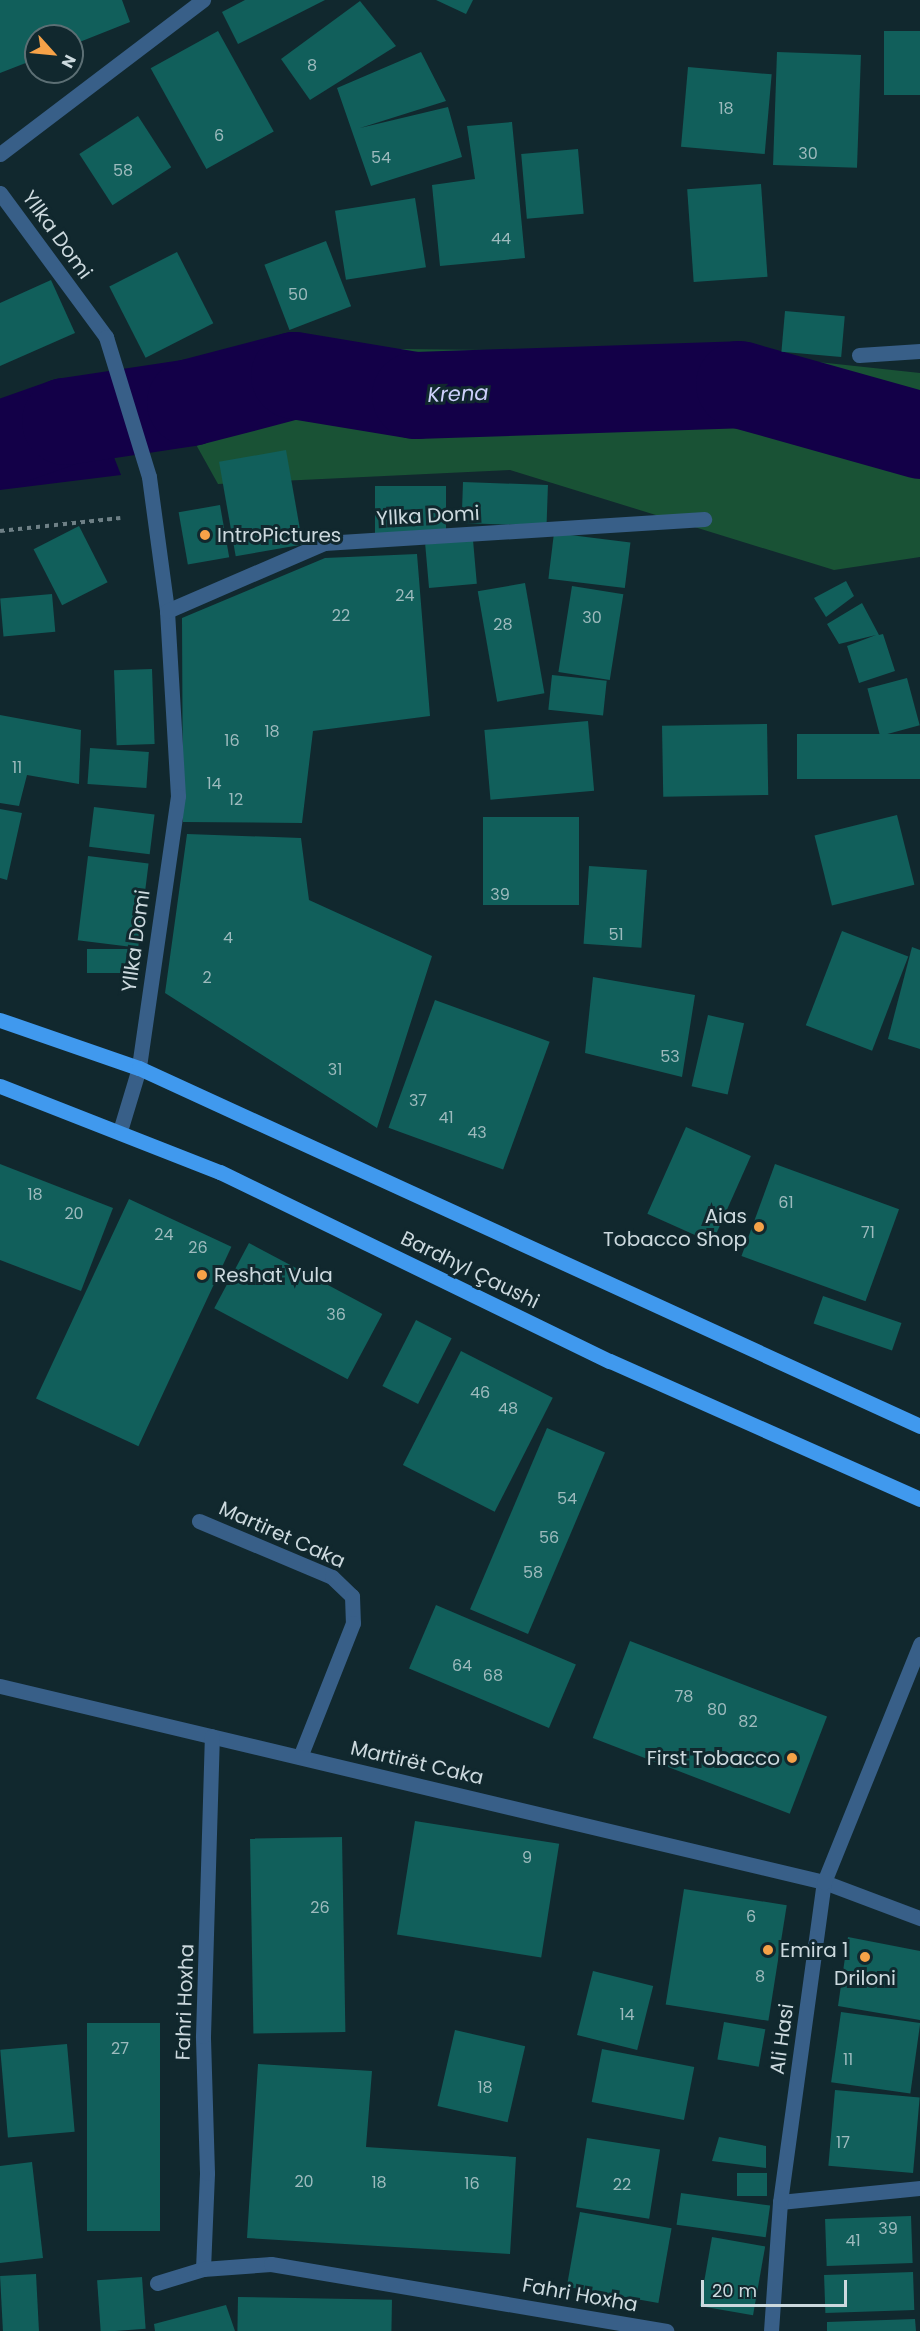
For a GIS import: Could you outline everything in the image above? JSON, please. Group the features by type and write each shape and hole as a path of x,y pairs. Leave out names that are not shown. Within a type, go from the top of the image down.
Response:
{"main road":[{"path":"0,1020 139,1068 920,1426"},
{"name":"Bardhyl Çaushi","path":"0,1086 220,1172 610,1361 920,1499"}],"street":[{"path":"0,154 203,0"},
{"name":"Yllka Domi","path":"0,193 106,337 149,477 167,611 178,796 139,1068 120,1131"},
{"path":"859,355 920,351"},
{"name":"Yllka Domi","path":"167,611 324,543 704,519"},
{"name":"Martiret Caka","path":"199,1521 332,1577 352,1596 353,1623 300,1757"},
{"name":"Ali Hasi","path":"771,2331 780,2202 824,1882 920,1644"},
{"name":"Martirët Caka","path":"0,1686 824,1882"},
{"name":"Fahri Hoxha","path":"202,2269 207,2173 203,2036 212,1736"},
{"path":"824,1882 920,1918"},
{"path":"780,2202 920,2188"},
{"name":"Fahri Hoxha","path":"157,2283 202,2269 271,2264 666,2331"}],"path":[{"path":"0,531 154,514"}],"green space":[{"path":"400,349 735,353 920,373 920,557 834,570 510,470 218,484 189,432"}],"shaded area":[{"path":"87,388 121,475 0,490 0,410"}],"building":[{"path":"0,0 122,0 130,22 84,40 84,24 24,24 24,64 0,73"},
{"path":"245,0 325,0 238,44 222,12"},
{"path":"436,0 473,0 466,14"},
{"path":"360,1 396,46 310,100 281,59"},
{"path":"218,31 274,132 206,169 151,68"},
{"path":"884,31 920,31 920,95 884,95"},
{"path":"421,52 446,101 360,128 448,107 462,157 371,186 337,88"},
{"path":"777,52 861,55 857,168 773,165"},
{"path":"688,67 772,74 765,154 681,147"},
{"path":"138,116 171,167 113,205 79,154"},
{"path":"512,122 525,258 440,266 432,185 475,179 467,126"},
{"path":"578,149 584,214 527,219 521,154"},
{"path":"761,184 767,277 694,282 687,189"},
{"path":"415,198 426,267 346,280 335,211"},
{"path":"326,241 351,306 289,330 264,265"},
{"path":"177,252 213,323 146,358 109,287"},
{"path":"51,280 75,333 0,366 0,303"},
{"path":"785,311 845,316 841,357 781,352"},
{"path":"286,450 303,545 236,556 219,462"},
{"path":"463,482 548,485 547,526 462,523"},
{"path":"375,486 446,486 446,533 375,533"},
{"path":"220,505 229,557 188,564 179,512"},
{"path":"79,526 108,582 62,605 34,549"},
{"path":"554,533 630,542 625,588 548,579"},
{"path":"473,540 477,584 429,588 425,544"},
{"path":"417,554 430,716 313,731 302,823 183,822 182,618 325,558"},
{"path":"846,581 854,596 826,617 814,598"},
{"path":"525,583 544,693 497,702 478,591"},
{"path":"572,586 623,594 610,680 558,672"},
{"path":"52,594 55,632 4,636 0,599"},
{"path":"862,603 879,635 883,634 895,671 859,683 847,646 876,635 839,644 827,624"},
{"path":"152,669 155,744 117,745 114,670"},
{"path":"552,675 607,681 603,716 548,710"},
{"path":"907,678 920,725 880,736 867,689"},
{"path":"0,715 81,730 79,784 27,775 19,806 0,803"},
{"path":"588,721 594,791 490,800 484,730"},
{"path":"767,724 768,795 663,797 662,726"},
{"path":"797,734 920,734 920,779 797,779"},
{"path":"90,748 149,752 146,788 87,784"},
{"path":"94,807 155,814 150,854 89,847"},
{"path":"0,809 22,813 7,880 0,878"},
{"path":"897,815 914,885 832,905 815,836"},
{"path":"483,817 579,817 579,905 483,905"},
{"path":"187,834 301,838 309,900 432,956 377,1128 165,993"},
{"path":"88,856 149,863 138,948 78,940"},
{"path":"589,866 647,870 641,948 584,944"},
{"path":"842,931 908,956 872,1051 806,1025"},
{"path":"912,947 920,950 920,1049 888,1039"},
{"path":"87,949 133,949 133,973 87,973"},
{"path":"593,977 695,995 682,1077 585,1053"},
{"path":"435,1000 550,1042 503,1170 388,1128"},
{"path":"708,1015 744,1023 728,1094 692,1086"},
{"path":"686,1127 751,1156 712,1243 647,1214"},
{"path":"0,1164 113,1208 81,1291 0,1260"},
{"path":"775,1164 899,1209 866,1301 741,1256"},
{"path":"129,1199 231,1247 138,1446 36,1398"},
{"path":"249,1243 382,1314 348,1379 214,1308"},
{"path":"823,1296 901,1323 892,1350 814,1323"},
{"path":"416,1320 452,1338 418,1404 382,1386"},
{"path":"461,1351 553,1398 495,1512 403,1465"},
{"path":"547,1428 605,1453 528,1634 470,1609"},
{"path":"436,1605 576,1664 549,1728 409,1669"},
{"path":"630,1641 827,1717 790,1814 593,1738"},
{"path":"415,1821 559,1844 541,1957 397,1935"},
{"path":"342,1837 345,2032 253,2034 250,1839"},
{"path":"684,1889 787,1905 768,2021 666,2005"},
{"path":"848,1937 920,1951 920,2020 838,2006"},
{"path":"593,1971 653,1986 637,2050 577,2035"},
{"path":"841,2012 920,2023 910,2093 831,2082"},
{"path":"724,2022 765,2029 759,2067 717,2059"},
{"path":"87,2023 160,2023 160,2231 87,2231"},
{"path":"455,2030 525,2046 508,2122 437,2106"},
{"path":"67,2044 75,2132 8,2138 0,2050"},
{"path":"602,2049 694,2067 684,2120 592,2102"},
{"path":"258,2064 372,2071 366,2147 516,2157 510,2254 247,2238"},
{"path":"835,2090 920,2097 913,2173 828,2166"},
{"path":"719,2137 766,2146 766,2168 712,2161"},
{"path":"587,2138 660,2150 649,2219 576,2207"},
{"path":"32,2162 43,2258 0,2263 0,2166"},
{"path":"737,2173 767,2173 767,2196 737,2196"},
{"path":"681,2193 770,2206 766,2237 677,2225"},
{"path":"580,2212 672,2228 658,2303 567,2287"},
{"path":"911,2216 913,2263 827,2266 825,2219"},
{"path":"712,2237 765,2246 753,2315 700,2306"},
{"path":"913,2272 914,2310 825,2313 824,2275"},
{"path":"36,2274 39,2331 3,2331 0,2276"},
{"path":"142,2277 146,2329 101,2331 97,2280"},
{"path":"238,2297 392,2300 391,2331 237,2331"},
{"path":"226,2305 235,2331 155,2331 154,2324"},
{"path":"915,2319 916,2331 827,2331 827,2322"}],"waterway":[{"name":"Krena","path":"0,444 65,421 190,402 294,375 415,395 739,384 920,435"}],"place":[{"name":"IntroPictures","path":"205,535"},
{"name":"Aias Tobacco Shop","path":"759,1227"},
{"name":"Reshat Vula","path":"202,1275"},
{"name":"First Tobacco","path":"792,1758"},
{"name":"Emira 1","path":"768,1950"},
{"name":"Driloni","path":"865,1957"}]}
